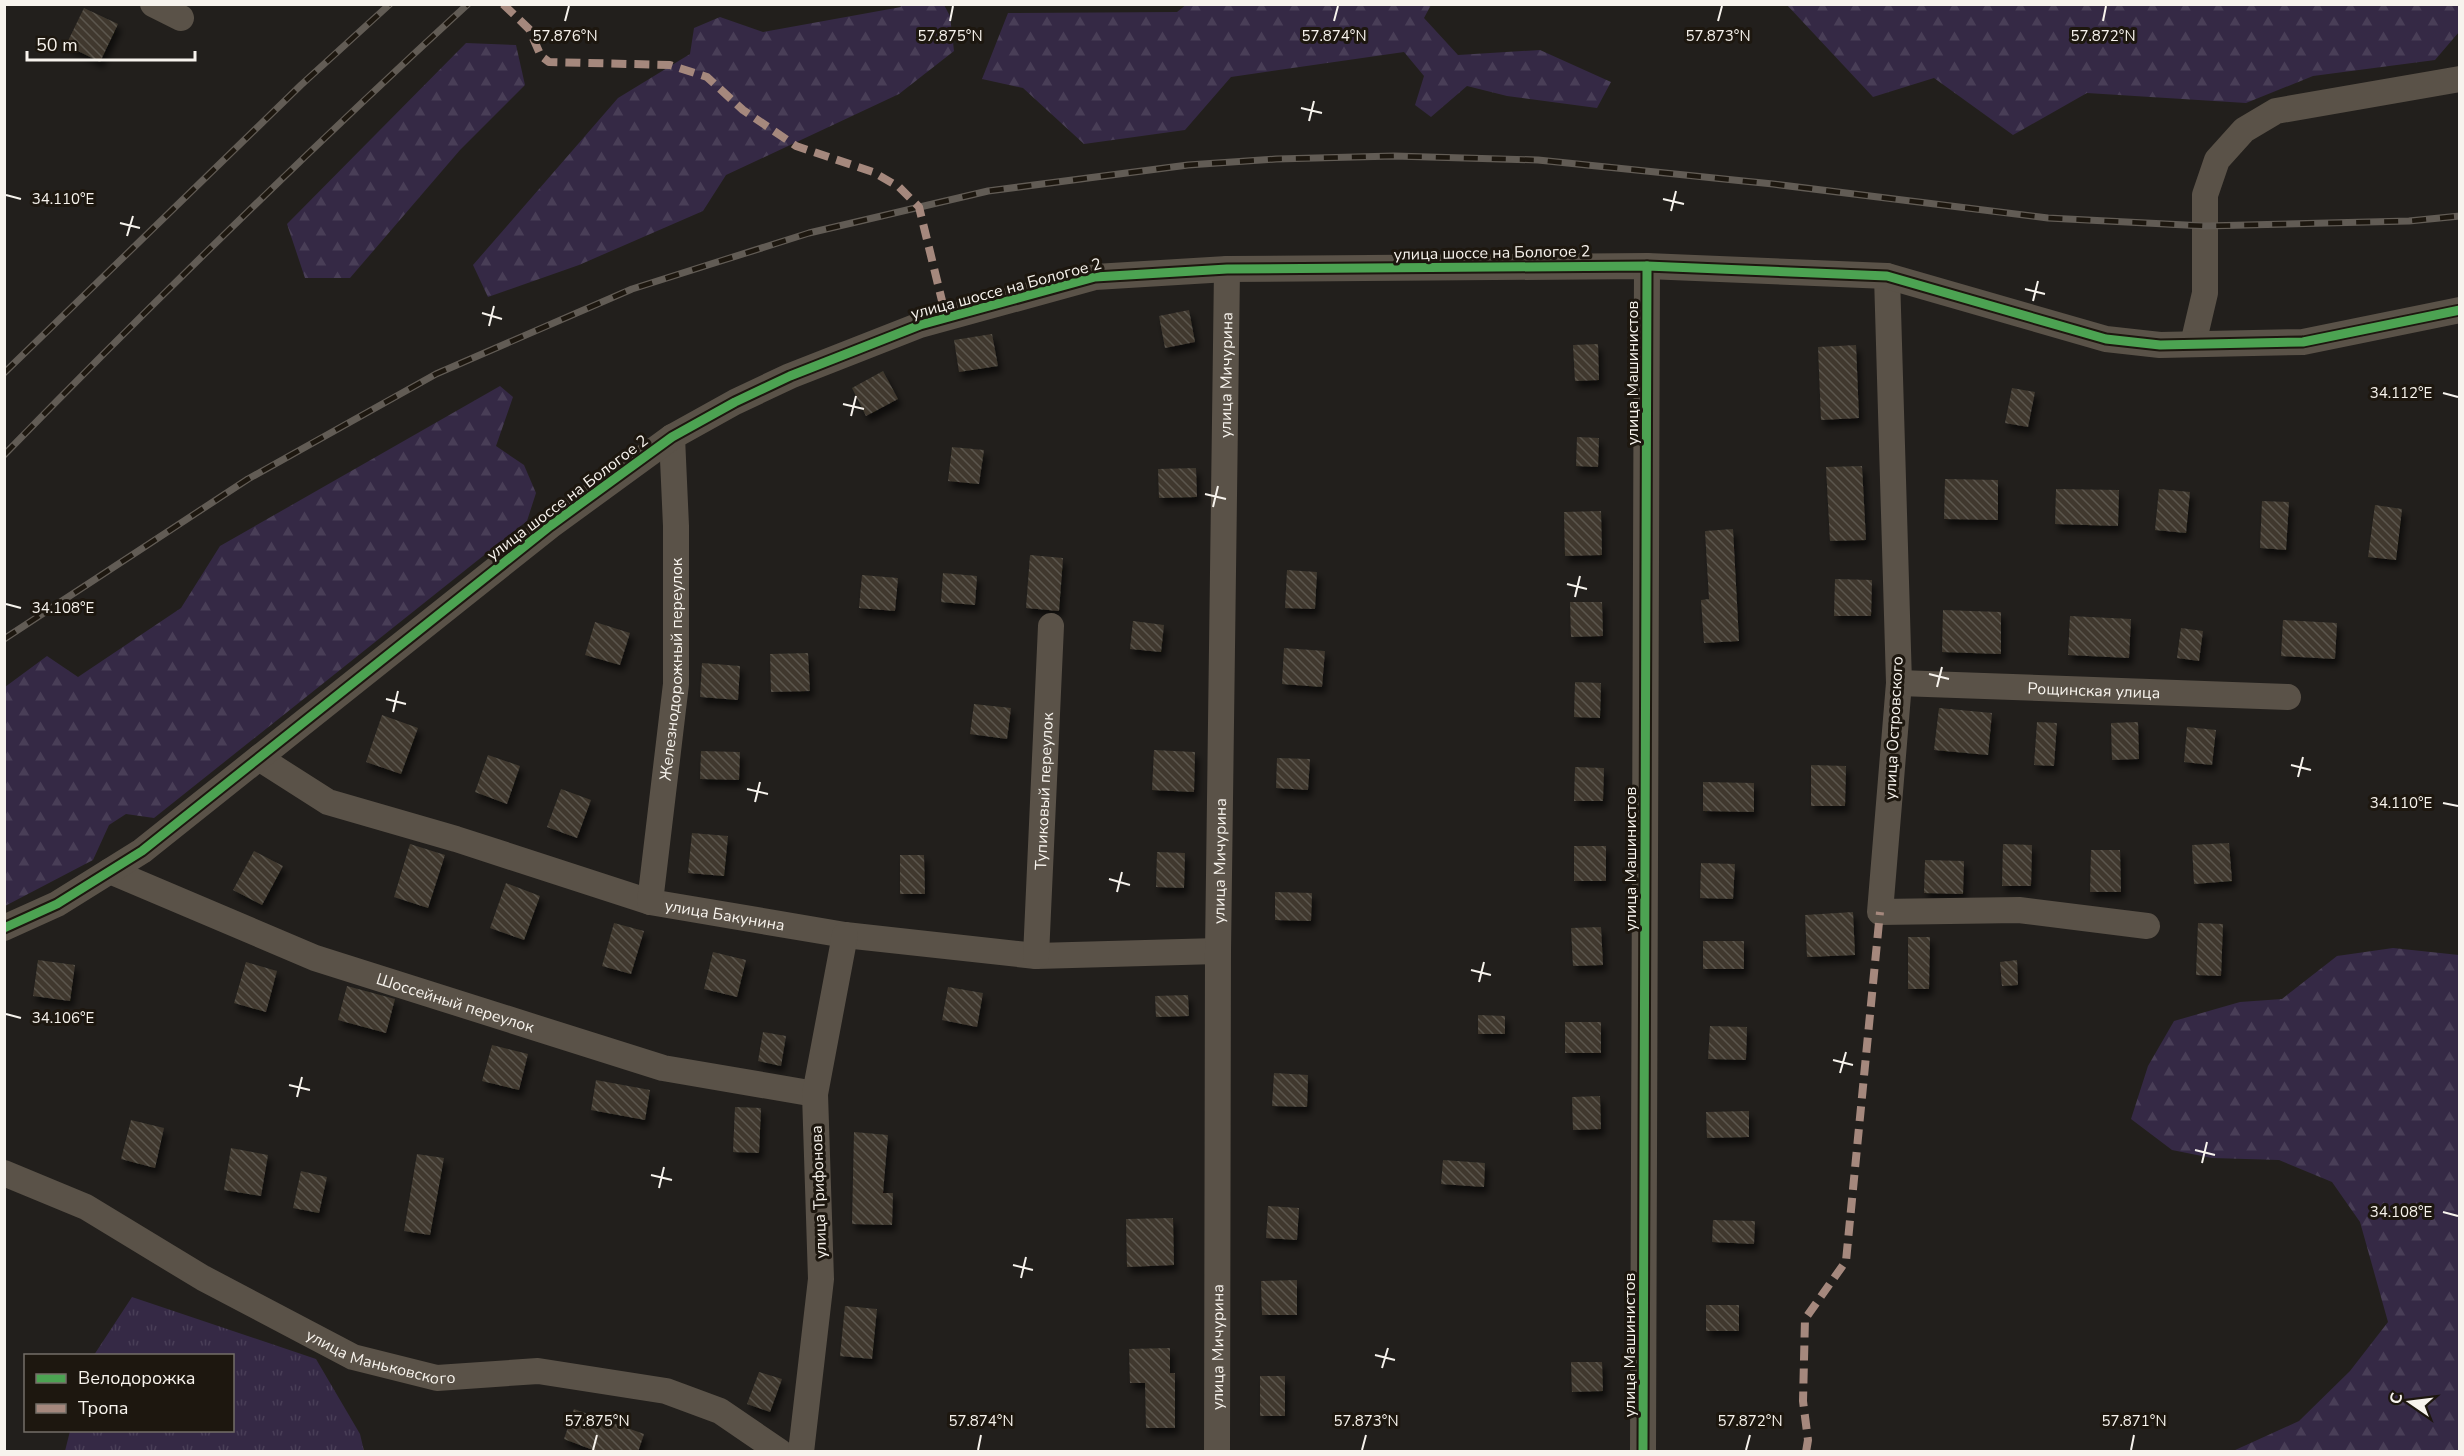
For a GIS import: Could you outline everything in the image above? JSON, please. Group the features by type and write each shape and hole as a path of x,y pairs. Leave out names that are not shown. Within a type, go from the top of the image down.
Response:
{"street":[{"path":"153,4 181,18"},
{"path":"2193,344 2205,293 2205,195 2217,160 2244,130 2276,111 2460,79"},
{"name":"улица шоссе на Бологое 2","path":"4,928 57,904 142,851 550,526 672,437 735,402 790,376 920,324 1095,277 1227,270 1647,266 1887,276 2106,339 2160,345 2303,342 2460,310"},
{"name":"улица Машинистов","path":"1643,1452 1647,266"},
{"name":"улица Мичурина","path":"1217,1452 1218,951 1227,270"},
{"name":"улица Островского","path":"1887,276 1899,683 1880,912 2019,910 2146,926"},
{"name":"Железнодорожный переулок","path":"650,902 676,684 676,526 672,437"},
{"name":"Тупиковый переулок","path":"1036,956 1051,626"},
{"name":"Рощинская улица","path":"1899,683 2288,697"},
{"name":"улица Бакунина","path":"259,758 328,802 456,839 650,902 845,935 1036,956 1218,951"},
{"name":"Шоссейный переулок","path":"110,871 315,958 663,1068 815,1094"},
{"name":"улица Трифонова","path":"801,1452 821,1280 815,1094 845,935"},
{"name":"улица Маньковского","path":"4,1173 86,1207 203,1278 353,1357 437,1378 538,1371 666,1391 720,1411 780,1452"}],"green space":[{"path":"1187,4 1431,5 1424,18 1458,55 1540,50 1611,82 1597,108 1507,96 1467,86 1431,117 1415,105 1424,76 1404,52 1231,77 1185,130 1084,144 1023,88 982,79 1008,13 1177,12"},
{"path":"2459,4 2459,32 2435,60 2313,76 2246,103 2087,93 2013,135 1934,78 1873,97 1787,5"},
{"path":"900,5 944,5 950,16 954,51 899,94 726,175 703,211 579,265 488,297 473,265 618,98 690,54 694,28 720,17 763,32 901,7"},
{"path":"466,43 516,45 525,85 460,150 350,278 305,278 287,224"},
{"path":"500,386 513,397 496,446 524,465 536,493 527,521 154,818 126,814 109,825 93,860 5,906 5,687 47,656 78,677 181,608 220,546"},
{"path":"2393,948 2459,955 2459,1451 2233,1451 2299,1421 2350,1371 2388,1322 2360,1222 2332,1182 2279,1160 2212,1158 2172,1150 2131,1119 2148,1066 2174,1021 2240,1002 2282,999 2337,956"},
{"path":"132,1297 316,1359 360,1434 364,1451 65,1451 70,1432 234,1432 234,1354 95,1354"}],"building":[{"path":"84,8 118,24 100,62 66,45"},
{"path":"1189,310 1195,342 1165,348 1159,316"},
{"path":"992,334 998,366 959,372 954,340"},
{"path":"1598,344 1599,380 1575,381 1573,345"},
{"path":"1856,345 1859,418 1821,420 1818,347"},
{"path":"883,371 898,399 866,416 852,388"},
{"path":"2012,388 2035,392 2028,427 2005,423"},
{"path":"1577,437 1599,438 1598,467 1576,466"},
{"path":"952,447 984,450 979,484 948,481"},
{"path":"1862,466 1866,540 1830,541 1826,467"},
{"path":"1196,468 1197,497 1159,498 1158,469"},
{"path":"1945,479 1998,480 1998,520 1944,519"},
{"path":"2056,489 2119,490 2118,526 2055,524"},
{"path":"2159,489 2190,492 2186,533 2155,530"},
{"path":"2262,501 2289,502 2286,550 2260,548"},
{"path":"2375,505 2402,509 2396,560 2368,557"},
{"path":"1601,511 1602,555 1565,556 1564,512"},
{"path":"1733,529 1739,641 1704,643 1701,600 1709,599 1705,531"},
{"path":"1030,555 1063,558 1059,611 1026,608"},
{"path":"1287,570 1317,572 1315,609 1285,608"},
{"path":"943,573 977,576 975,605 941,602"},
{"path":"862,575 898,578 895,611 859,608"},
{"path":"1835,579 1872,580 1871,616 1834,616"},
{"path":"1570,602 1602,602 1603,636 1571,637"},
{"path":"1943,610 2001,612 2001,654 1942,652"},
{"path":"2070,616 2131,619 2129,658 2068,655"},
{"path":"2283,620 2337,623 2335,659 2281,656"},
{"path":"1133,621 1164,625 1161,652 1130,649"},
{"path":"595,622 630,633 620,665 585,655"},
{"path":"2181,628 2203,631 2199,661 2177,658"},
{"path":"1284,648 1325,651 1322,687 1282,684"},
{"path":"808,653 810,691 771,692 770,654"},
{"path":"702,663 740,666 738,700 700,697"},
{"path":"1575,682 1601,683 1600,718 1574,717"},
{"path":"974,704 1011,708 1007,739 970,734"},
{"path":"1939,708 1992,713 1988,755 1934,750"},
{"path":"382,715 418,728 401,774 366,762"},
{"path":"2037,722 2057,723 2054,766 2034,765"},
{"path":"2138,722 2139,759 2112,760 2111,723"},
{"path":"2187,727 2216,730 2212,765 2184,762"},
{"path":"1154,750 1195,752 1194,792 1152,790"},
{"path":"701,751 740,752 739,780 700,779"},
{"path":"488,755 520,766 507,804 475,792"},
{"path":"1277,758 1310,759 1308,790 1276,788"},
{"path":"1811,765 1846,766 1845,806 1811,806"},
{"path":"1575,767 1604,768 1603,801 1574,801"},
{"path":"1703,782 1754,783 1754,812 1703,811"},
{"path":"561,789 591,800 577,838 547,827"},
{"path":"692,833 728,836 724,876 688,873"},
{"path":"2229,843 2232,881 2194,884 2192,845"},
{"path":"410,844 445,855 428,908 394,897"},
{"path":"2003,844 2032,845 2031,886 2002,886"},
{"path":"1574,846 1606,846 1606,881 1574,881"},
{"path":"2091,850 2120,850 2121,892 2090,892"},
{"path":"254,851 283,866 262,905 233,890"},
{"path":"1157,852 1185,853 1184,888 1156,887"},
{"path":"900,855 924,855 925,894 900,894"},
{"path":"1925,860 1964,861 1963,894 1924,893"},
{"path":"1701,863 1735,864 1733,899 1700,898"},
{"path":"506,883 540,896 524,940 490,928"},
{"path":"1275,892 1312,893 1311,921 1275,920"},
{"path":"1853,912 1855,955 1807,957 1805,915"},
{"path":"614,923 644,931 631,974 602,966"},
{"path":"2198,923 2223,924 2221,976 2196,975"},
{"path":"1601,927 1603,965 1573,966 1571,928"},
{"path":"1908,937 1930,937 1929,989 1908,989"},
{"path":"1703,941 1744,941 1744,969 1703,969"},
{"path":"713,952 746,960 737,997 704,989"},
{"path":"38,960 75,965 70,1001 33,996"},
{"path":"2017,960 2018,985 2002,986 2000,962"},
{"path":"246,962 277,971 266,1012 234,1003"},
{"path":"347,986 395,999 386,1033 338,1020"},
{"path":"948,987 983,993 977,1027 942,1020"},
{"path":"1188,995 1189,1016 1156,1017 1155,996"},
{"path":"1478,1015 1505,1016 1505,1034 1478,1034"},
{"path":"1565,1022 1601,1022 1601,1053 1565,1053"},
{"path":"1710,1026 1747,1027 1746,1060 1708,1059"},
{"path":"763,1032 786,1036 781,1066 758,1061"},
{"path":"492,1045 528,1054 519,1090 482,1081"},
{"path":"1274,1073 1308,1075 1307,1107 1272,1106"},
{"path":"596,1080 650,1090 645,1120 591,1110"},
{"path":"1600,1096 1601,1129 1573,1130 1572,1097"},
{"path":"735,1107 761,1108 759,1153 733,1152"},
{"path":"1749,1111 1749,1137 1707,1138 1706,1112"},
{"path":"131,1120 164,1128 155,1168 121,1159"},
{"path":"854,1132 888,1135 883,1193 893,1193 892,1225 852,1224"},
{"path":"231,1148 268,1155 261,1196 224,1190"},
{"path":"417,1154 444,1158 430,1235 404,1231"},
{"path":"1443,1160 1485,1163 1484,1187 1441,1184"},
{"path":"301,1171 327,1177 319,1213 293,1208"},
{"path":"1268,1206 1299,1208 1297,1240 1266,1238"},
{"path":"1173,1218 1174,1265 1127,1267 1126,1219"},
{"path":"1713,1220 1755,1221 1754,1244 1712,1242"},
{"path":"1297,1280 1297,1315 1262,1315 1261,1281"},
{"path":"1706,1305 1739,1305 1739,1331 1706,1331"},
{"path":"845,1306 877,1309 872,1359 840,1356"},
{"path":"1170,1348 1170,1373 1175,1373 1175,1428 1146,1428 1145,1383 1130,1383 1129,1349"},
{"path":"1571,1362 1602,1362 1603,1391 1572,1392"},
{"path":"759,1372 782,1379 770,1412 747,1404"},
{"path":"1260,1376 1285,1376 1285,1416 1260,1416"},
{"path":"574,1409 644,1434 638,1452 598,1452 564,1439"}],"railway":[{"path":"4,373 301,85 390,4"},
{"path":"4,455 233,226 468,4"},
{"path":"4,639 248,479 436,374 632,289 809,233 988,191 1188,165 1276,159 1394,156 1538,160 1773,184 2048,218 2205,226 2409,221 2460,216"}],"marked path":[{"path":"503,4 529,29 541,56 549,62 670,65 707,77 743,110 796,146 873,172 899,187 919,207 946,317"},
{"path":"1806,1452 1808,1440 1803,1401 1805,1319 1846,1261 1880,912"}],"cycle path":[{"path":"4,928 57,904 142,851 550,526 672,437 735,402 790,376 920,325 1095,277 1227,269 1647,266 1887,276 2106,339 2160,345 2303,342 2460,310"},
{"path":"1643,1452 1647,266"}]}
